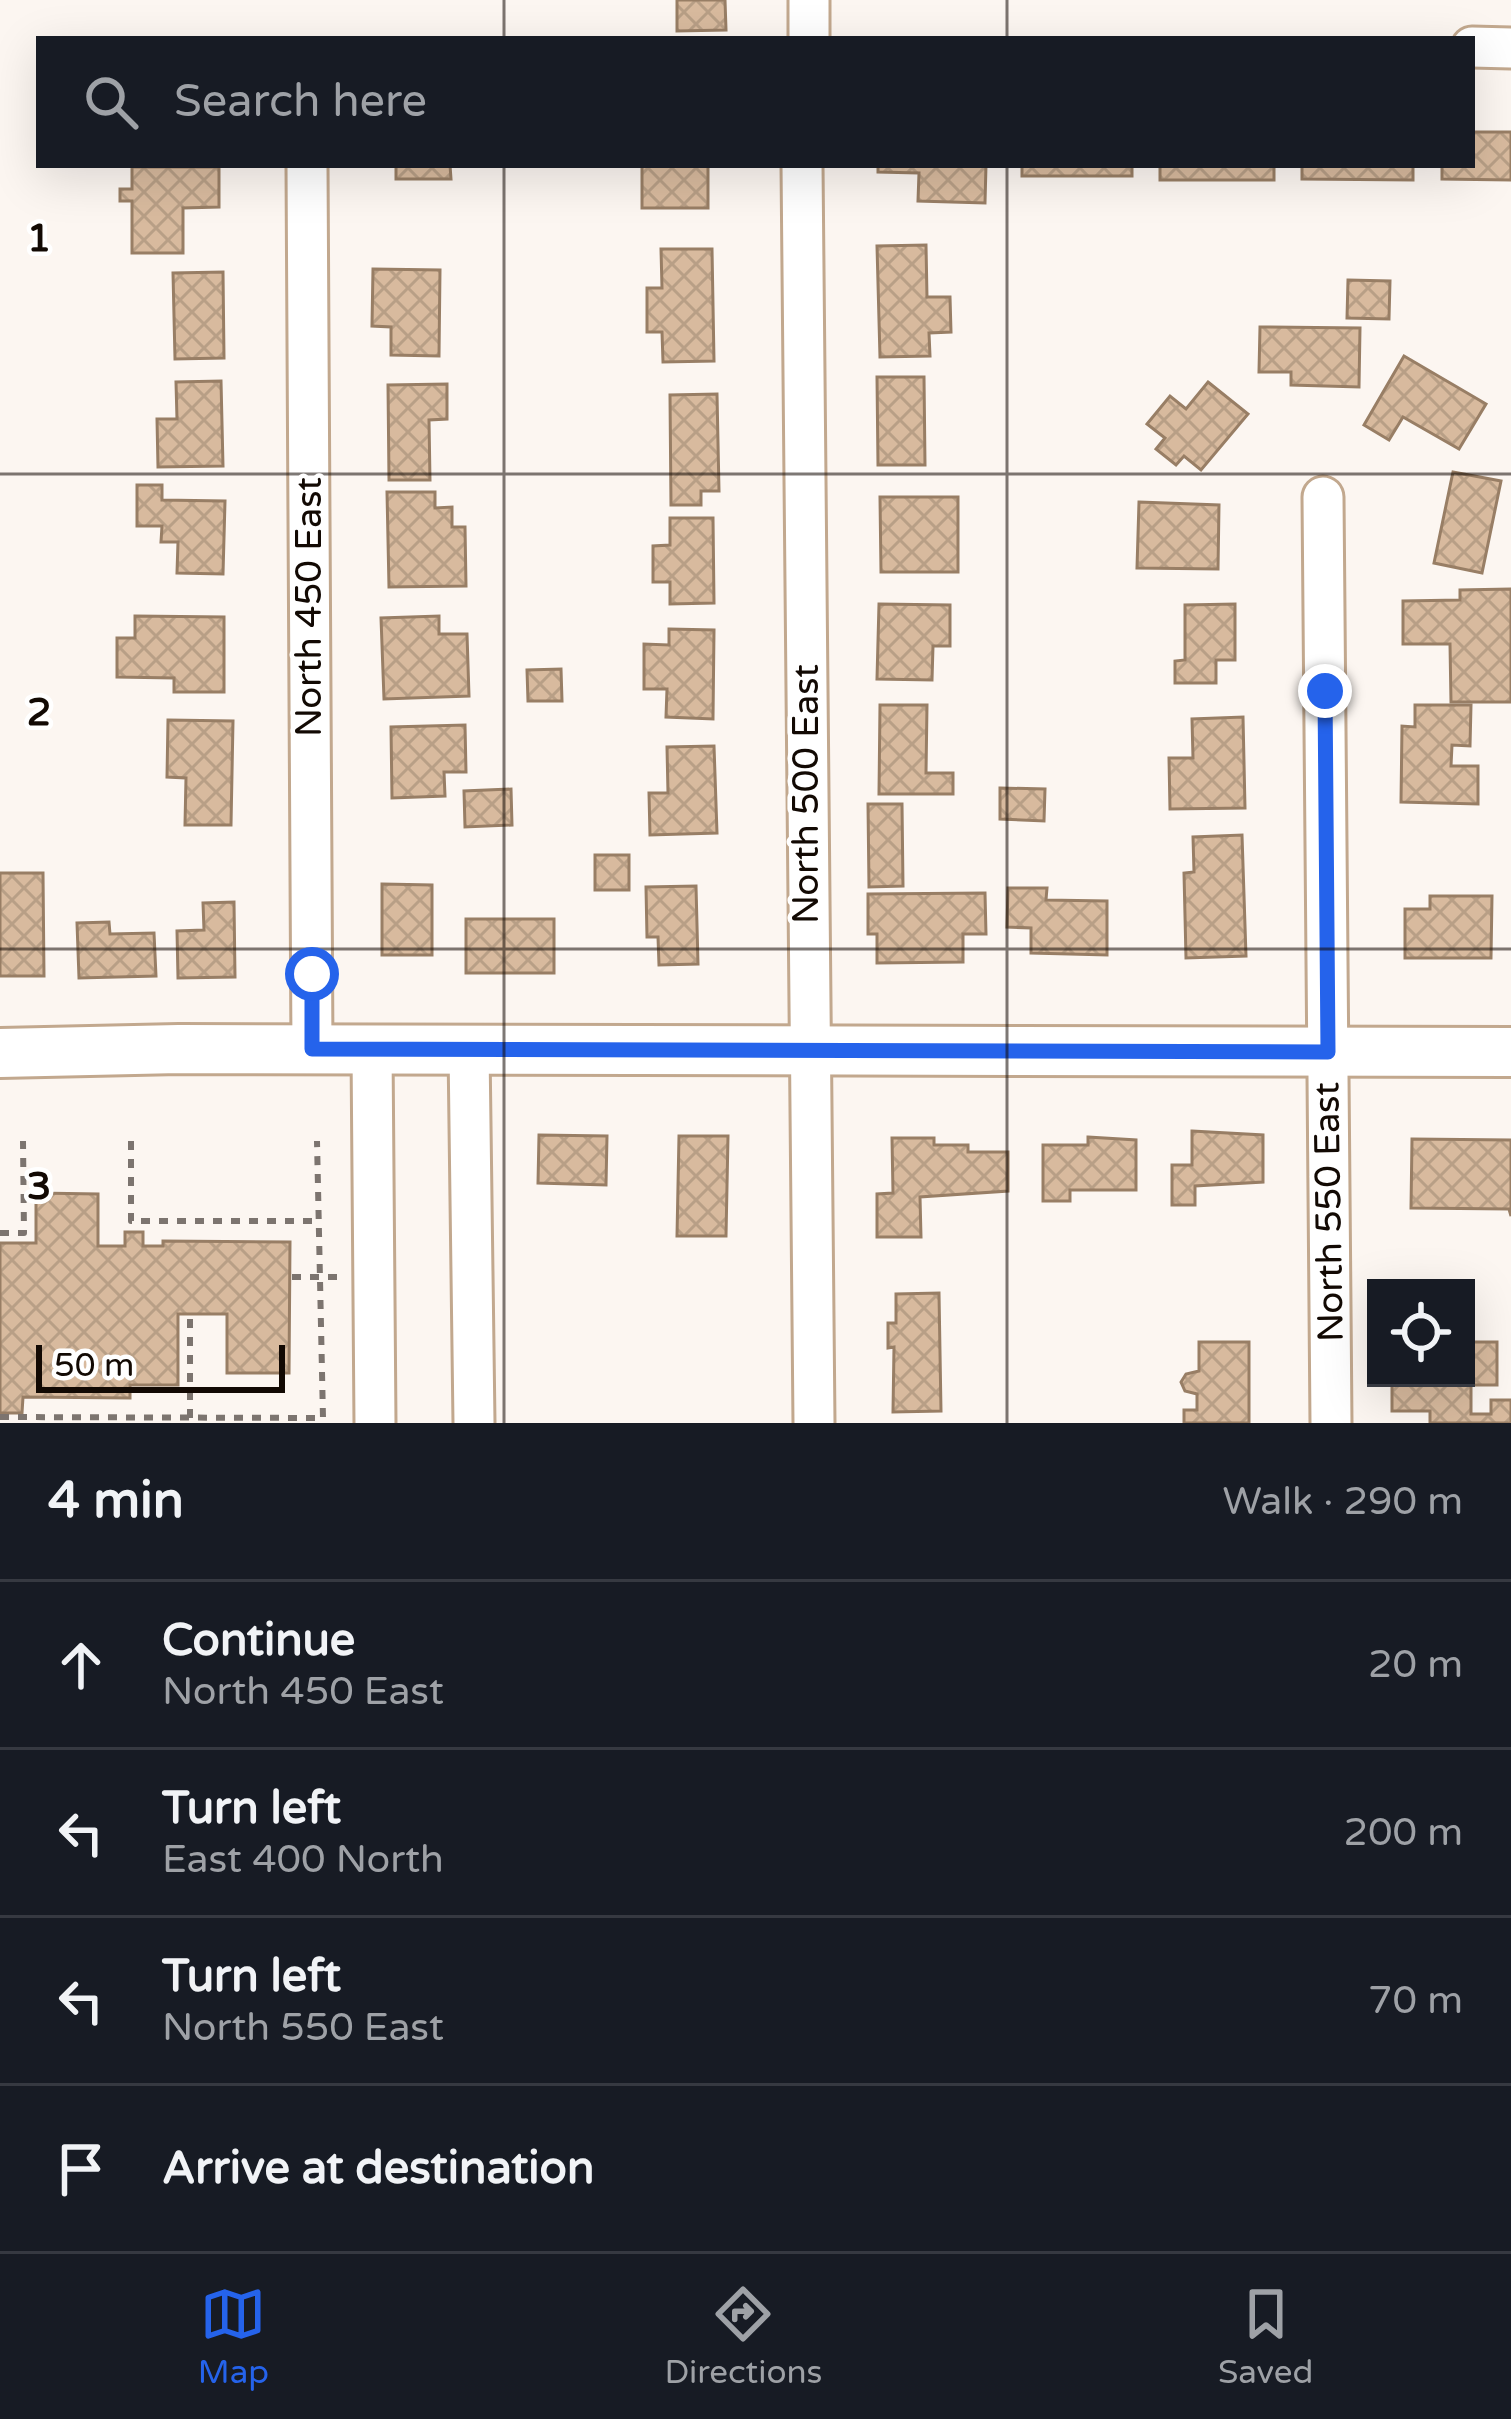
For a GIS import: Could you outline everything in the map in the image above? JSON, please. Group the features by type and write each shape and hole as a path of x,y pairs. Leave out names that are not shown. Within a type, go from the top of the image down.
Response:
{"main road":[{"path":"0,1053 312,1049 1511,1052"}],"street":[{"path":"809,0 809,36"},
{"path":"1475,47 1511,48"},
{"name":"North 450 East","path":"307,168 312,1049"},
{"name":"North 500 East","path":"802,168 814,1423"},
{"name":"North 550 East","path":"1323,497 1331,1423"},
{"path":"372,1050 375,1423"},
{"path":"469,1051 475,1423"}],"path":[{"path":"0,1233 24,1233 22,1141"},
{"path":"131,1141 131,1221 319,1221"},
{"path":"0,1417 323,1418 317,1141"},
{"path":"292,1277 374,1277"},
{"path":"190,1319 190,1421"}],"building":[{"path":"677,0 725,0 726,30 677,31"},
{"path":"1475,132 1511,132 1511,180 1442,179 1442,168 1475,168"},
{"path":"132,168 219,168 219,207 183,208 183,253 132,253 132,201 120,201 120,189 132,189"},
{"path":"396,168 450,168 451,179 396,179"},
{"path":"642,168 708,168 708,208 642,208"},
{"path":"878,168 986,168 985,203 918,201 919,173 878,172"},
{"path":"1022,168 1132,168 1132,176 1022,176"},
{"path":"1160,168 1274,168 1274,180 1160,180"},
{"path":"1302,168 1413,168 1413,180 1302,179"},
{"path":"926,245 927,297 950,297 951,332 929,333 930,356 880,357 877,246"},
{"path":"661,249 712,249 714,361 663,362 662,332 647,332 647,288 662,288"},
{"path":"373,269 440,270 439,356 391,355 391,327 372,326"},
{"path":"223,272 224,358 175,359 173,273"},
{"path":"1348,280 1390,281 1389,319 1347,318"},
{"path":"1260,327 1360,328 1359,387 1291,385 1291,372 1259,372"},
{"path":"1404,356 1486,404 1459,449 1403,417 1389,440 1364,425"},
{"path":"877,377 924,377 925,465 878,465"},
{"path":"221,381 223,466 158,467 157,419 177,419 176,382"},
{"path":"1208,382 1248,414 1201,470 1184,456 1176,465 1156,449 1165,438 1147,424 1170,396 1186,409"},
{"path":"447,384 447,419 429,420 430,480 389,480 388,385"},
{"path":"717,394 719,491 701,491 701,505 671,505 670,395"},
{"path":"1453,472 1501,481 1482,573 1434,563"},
{"path":"137,485 162,485 162,500 225,501 223,574 177,573 178,542 161,542 162,526 137,526"},
{"path":"387,492 435,492 435,508 452,507 452,527 465,527 466,586 389,587"},
{"path":"880,497 958,497 958,572 881,572"},
{"path":"1139,502 1219,505 1218,569 1137,568"},
{"path":"670,518 713,518 714,603 670,604 670,582 653,582 653,546 670,545"},
{"path":"1511,589 1511,702 1451,702 1450,644 1403,644 1403,601 1460,600 1460,590"},
{"path":"879,604 950,605 950,646 933,646 932,680 877,679"},
{"path":"1235,604 1235,660 1216,660 1216,683 1175,683 1175,661 1185,660 1185,605"},
{"path":"135,616 224,617 224,692 174,692 174,678 117,677 117,638 135,638"},
{"path":"439,616 439,634 467,634 469,696 384,699 381,618"},
{"path":"669,629 714,630 713,719 666,717 667,689 644,689 644,644 669,645"},
{"path":"561,669 562,701 528,701 527,670"},
{"path":"880,705 927,705 926,773 953,773 953,794 879,794"},
{"path":"1415,705 1471,705 1470,746 1452,745 1451,766 1478,766 1478,804 1401,802 1402,726 1415,727"},
{"path":"1243,717 1245,808 1170,809 1169,758 1193,758 1192,719"},
{"path":"168,720 233,721 231,825 185,825 186,778 167,777"},
{"path":"465,725 466,772 444,772 445,796 392,798 391,727"},
{"path":"714,746 717,833 650,835 649,793 668,793 667,747"},
{"path":"1000,788 1045,789 1044,821 1000,819"},
{"path":"511,789 512,825 465,827 464,791"},
{"path":"868,804 902,804 903,886 869,887"},
{"path":"1242,835 1246,956 1186,958 1184,873 1194,872 1193,837"},
{"path":"595,855 629,855 629,890 595,890"},
{"path":"0,873 43,873 44,976 0,976"},
{"path":"382,884 432,885 432,955 382,955"},
{"path":"696,886 698,964 659,965 658,937 647,937 646,887"},
{"path":"1008,888 1047,888 1046,900 1107,901 1107,955 1031,953 1031,928 1007,927"},
{"path":"985,893 986,934 963,934 963,962 877,963 877,934 868,934 868,894"},
{"path":"1430,896 1492,896 1491,958 1405,958 1405,909 1430,909"},
{"path":"234,902 235,977 178,978 177,931 204,930 203,903"},
{"path":"466,919 554,919 554,973 466,973"},
{"path":"109,922 110,934 154,933 156,976 79,978 77,923"},
{"path":"1192,1131 1263,1135 1263,1182 1195,1186 1195,1205 1172,1205 1172,1165 1192,1165"},
{"path":"539,1135 607,1136 606,1185 538,1183"},
{"path":"679,1136 728,1136 726,1236 677,1236"},
{"path":"1088,1137 1136,1140 1136,1190 1070,1190 1070,1201 1043,1201 1043,1145 1088,1145"},
{"path":"892,1138 934,1138 934,1145 968,1145 968,1152 1008,1152 1008,1191 920,1197 921,1237 877,1237 877,1194 893,1193"},
{"path":"1412,1139 1511,1140 1511,1216 1509,1209 1411,1208"},
{"path":"36,1193 98,1194 98,1246 125,1246 125,1232 143,1232 143,1246 163,1246 163,1241 290,1242 289,1373 227,1373 227,1314 178,1314 178,1385 130,1385 130,1398 23,1397 22,1413 0,1413 0,1243 36,1243"},
{"path":"939,1293 941,1411 893,1412 894,1347 888,1348 888,1323 896,1323 896,1294"},
{"path":"1199,1342 1249,1342 1249,1423 1184,1423 1184,1410 1197,1410 1197,1394 1185,1391 1181,1382 1186,1374 1199,1371"},
{"path":"1475,1342 1497,1342 1497,1385 1475,1385"},
{"path":"1392,1387 1471,1387 1471,1414 1491,1414 1491,1400 1511,1400 1511,1423 1430,1423 1430,1411 1392,1411"}],"route":[{"path":"312,974 312,1049 1328,1052 1325,691"}]}
